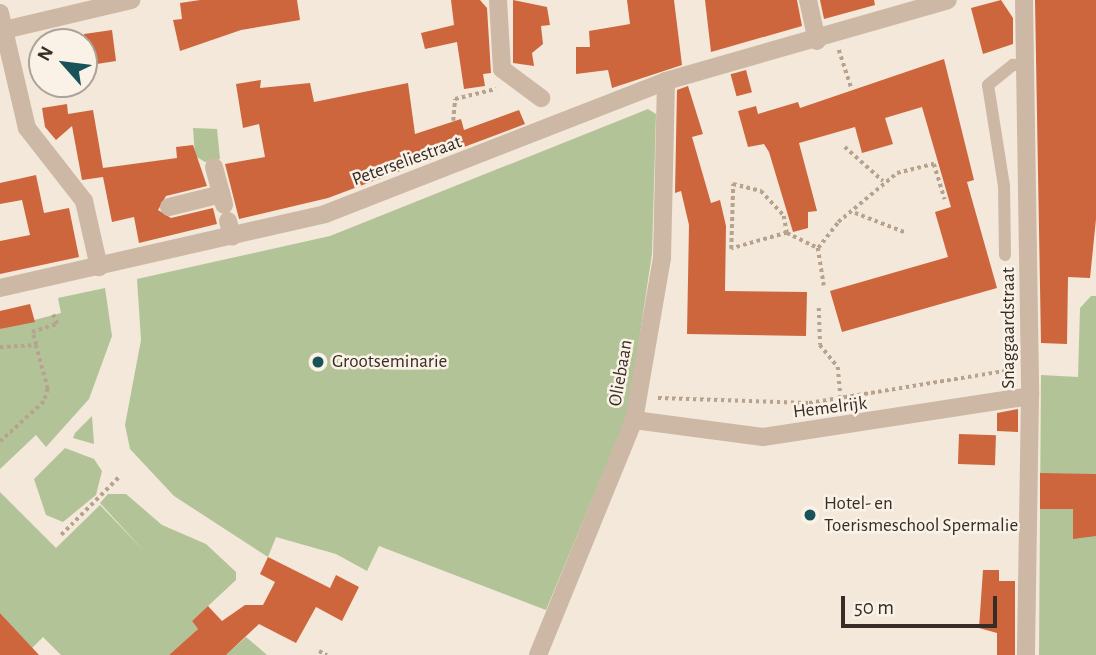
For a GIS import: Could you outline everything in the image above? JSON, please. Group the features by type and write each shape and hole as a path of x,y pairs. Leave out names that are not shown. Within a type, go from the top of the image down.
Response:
{"street":[{"path":"4,31 131,0"},
{"path":"498,0 502,69 541,98"},
{"path":"808,0 817,41"},
{"name":"Peterseliestraat","path":"0,288 99,267 226,214 325,214 666,81 817,41 948,0"},
{"name":"Snaggaardstraat","path":"1024,0 1030,369 1026,655"},
{"path":"0,13 27,128 83,201 99,267"},
{"name":"Oliebaan","path":"538,655 634,420 662,258 666,81"},
{"path":"169,207 226,214 214,167"},
{"name":"Hemelrijk","path":"634,420 763,438 1030,396"}],"lane":[{"path":"1004,255 1004,186 988,85 1013,65 1026,64"}],"path":[{"path":"835,35 850,88"},
{"path":"453,121 451,104 461,96 523,85"},
{"path":"845,147 883,181"},
{"path":"824,286 818,248 838,222 855,213 883,181 934,164 945,199"},
{"path":"787,233 777,204 747,184 733,184 731,249 787,233 818,248"},
{"path":"855,213 904,232"},
{"path":"819,308 820,345 838,367 841,400"},
{"path":"0,442 47,397 32,332 57,324 53,315"},
{"path":"0,347 36,345"},
{"path":"638,396 759,406 841,400 923,381 1030,369"},
{"path":"61,535 120,476"},
{"path":"319,651 327,655"}],"green space":[{"name":"Grootseminarie","path":"648,109 656,114 652,254 628,413 546,610 379,546 367,571 336,554 276,537 268,557 174,496 130,449 125,425 141,340 137,279 330,236"},
{"path":"193,128 217,129 220,159 205,162 195,156"},
{"path":"105,288 112,336 89,399 46,447 36,435 0,469 0,329 61,313 58,298"},
{"path":"1091,296 1096,296 1096,655 1039,655 1041,375 1078,377 1080,308"},
{"path":"92,416 94,444 73,438 75,433"},
{"path":"65,448 94,459 102,471 96,495 63,522 46,515 34,479"},
{"path":"0,492 56,548 100,505 144,551 100,503 108,494 126,494 162,525 206,544 236,572 236,580 192,621 198,629 169,655 61,655 43,637 32,648 0,613"},
{"path":"246,637 267,655 226,655"}],"building":[{"path":"200,0 297,0 300,20 241,30 180,51 173,20 182,19 180,3"},
{"path":"451,0 480,0 487,8 491,73 483,74 485,86 464,89 457,42 425,49 421,33 454,25"},
{"path":"513,0 547,7 550,25 541,26 543,44 532,53 534,66 513,63"},
{"path":"627,0 674,0 682,65 612,88 608,70 576,74 576,47 590,47 589,31 630,24"},
{"path":"705,0 797,0 802,26 711,52"},
{"path":"820,0 874,0 875,5 824,19"},
{"path":"1001,0 1013,18 1013,44 983,54 971,8"},
{"path":"1035,0 1096,0 1096,219 1090,278 1068,277 1067,344 1041,343"},
{"path":"112,30 116,61 98,64 98,32"},
{"path":"944,59 974,180 967,182 997,288 842,332 830,291 948,257 935,212 951,207 922,107 885,118 893,144 862,153 855,127 799,143 817,211 808,212 808,228 793,232 769,152 764,144 748,147 738,111 756,106 758,114 798,102 800,108"},
{"path":"746,70 752,92 736,96 731,74"},
{"path":"261,80 260,88 310,83 314,102 408,83 415,134 461,119 464,130 519,110 525,124 328,198 239,219 225,164 265,157 259,124 243,128 236,84"},
{"path":"688,86 703,134 692,137 711,203 720,200 726,226 725,291 807,292 806,336 687,334 689,225 681,191 675,193 677,90"},
{"path":"67,104 68,114 93,110 103,168 177,158 176,147 193,145 207,186 166,196 158,210 171,218 213,208 217,224 139,243 134,217 112,222 103,177 82,180 72,126 56,140 45,127 42,108"},
{"path":"36,175 44,213 69,208 79,257 0,274 0,241 30,235 22,200 0,204 0,183"},
{"path":"30,304 35,322 0,329 0,311"},
{"path":"1018,409 1018,432 997,431 997,413"},
{"path":"959,434 996,435 995,465 958,464"},
{"path":"1040,473 1096,474 1096,536 1073,539 1073,509 1040,509"},
{"path":"268,557 330,588 336,575 359,587 342,621 316,607 296,643 259,624 226,655 169,655 198,629 192,621 208,606 222,621 245,605 263,605 275,582 260,574"},
{"path":"983,570 999,570 999,581 1015,581 1015,655 997,655 997,633 979,628"},
{"path":"0,613 39,655 0,655"}],"place":[{"name":"Grootseminarie","path":"318,362"},
{"name":"Hotel- en Toerismeschool Spermalie","path":"810,515"}]}
